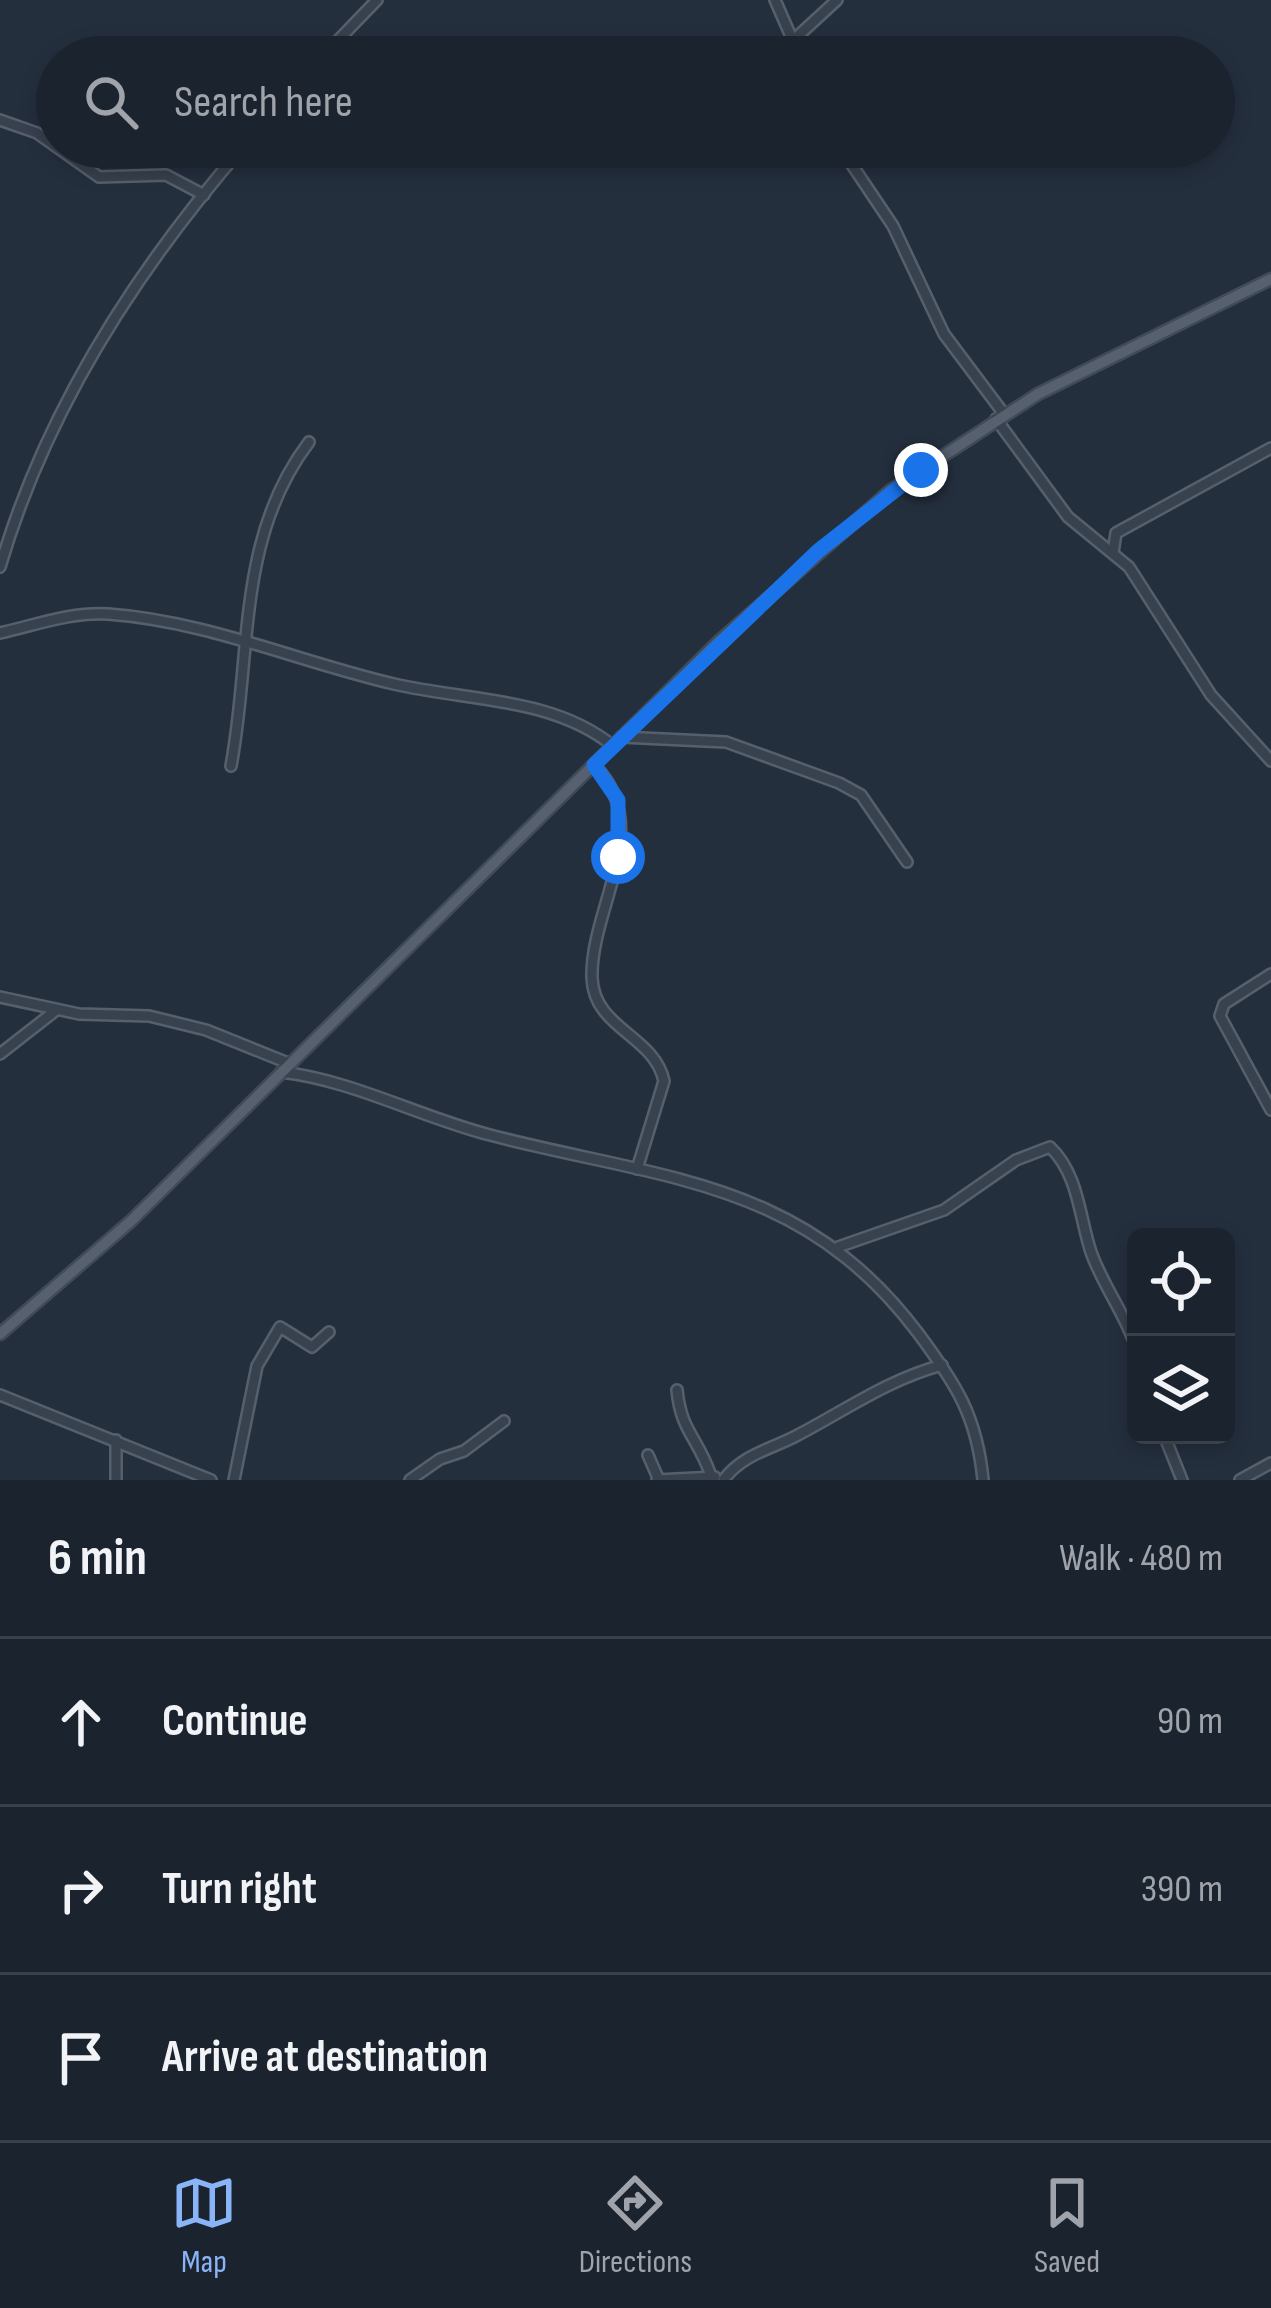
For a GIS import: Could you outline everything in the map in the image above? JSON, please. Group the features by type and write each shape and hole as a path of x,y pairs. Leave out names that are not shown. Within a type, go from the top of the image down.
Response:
{"main road":[{"path":"0,1334 131,1221 617,741 818,551 891,490 1000,417 1110,355 1271,280"}],"street":[{"path":"342,36 377,0"},
{"path":"775,0 790,36"},
{"path":"800,36 837,0"},
{"path":"0,120 36,134"},
{"path":"87,168 99,176 166,175 204,195"},
{"path":"0,567 32,474 94,353 145,270 226,168"},
{"path":"854,168 892,226 944,334 1036,481 1142,586 1211,695 1271,761"},
{"path":"231,766 239,721 241,640 264,520 286,472 309,442"},
{"path":"1089,535 1116,533 1271,448"},
{"path":"1113,553 1116,533"},
{"path":"0,633 35,622 113,614 241,640 395,684 558,715 617,741 726,742 861,795 907,862"},
{"path":"594,765 612,787 621,821 618,857 594,956 593,992 604,1015 646,1049 664,1081 637,1168"},
{"path":"1271,974 1224,1004 1220,1016 1271,1110"},
{"path":"0,997 55,1011 149,1016 206,1030 284,1067 487,1135 637,1168 762,1203 838,1247 881,1284 942,1365 979,1431 982,1480"},
{"path":"0,1054 55,1011"},
{"path":"838,1247 944,1210 1016,1160 1050,1147 1062,1159 1084,1213 1091,1254 1131,1336"},
{"path":"234,1480 245,1407 257,1366 273,1338 280,1327 312,1347 328,1332"},
{"path":"648,1455 658,1480 711,1476 725,1480 743,1458 798,1435 876,1389 942,1365"},
{"path":"677,1390 680,1424 700,1444 711,1476"},
{"path":"0,1395 211,1480"},
{"path":"410,1480 440,1459 464,1451 504,1420"},
{"path":"116,1440 116,1480"},
{"path":"1168,1444 1182,1480"},
{"path":"1240,1480 1271,1463"}],"route":[{"path":"618,857 618,800 594,765 818,551 921,470"}]}
